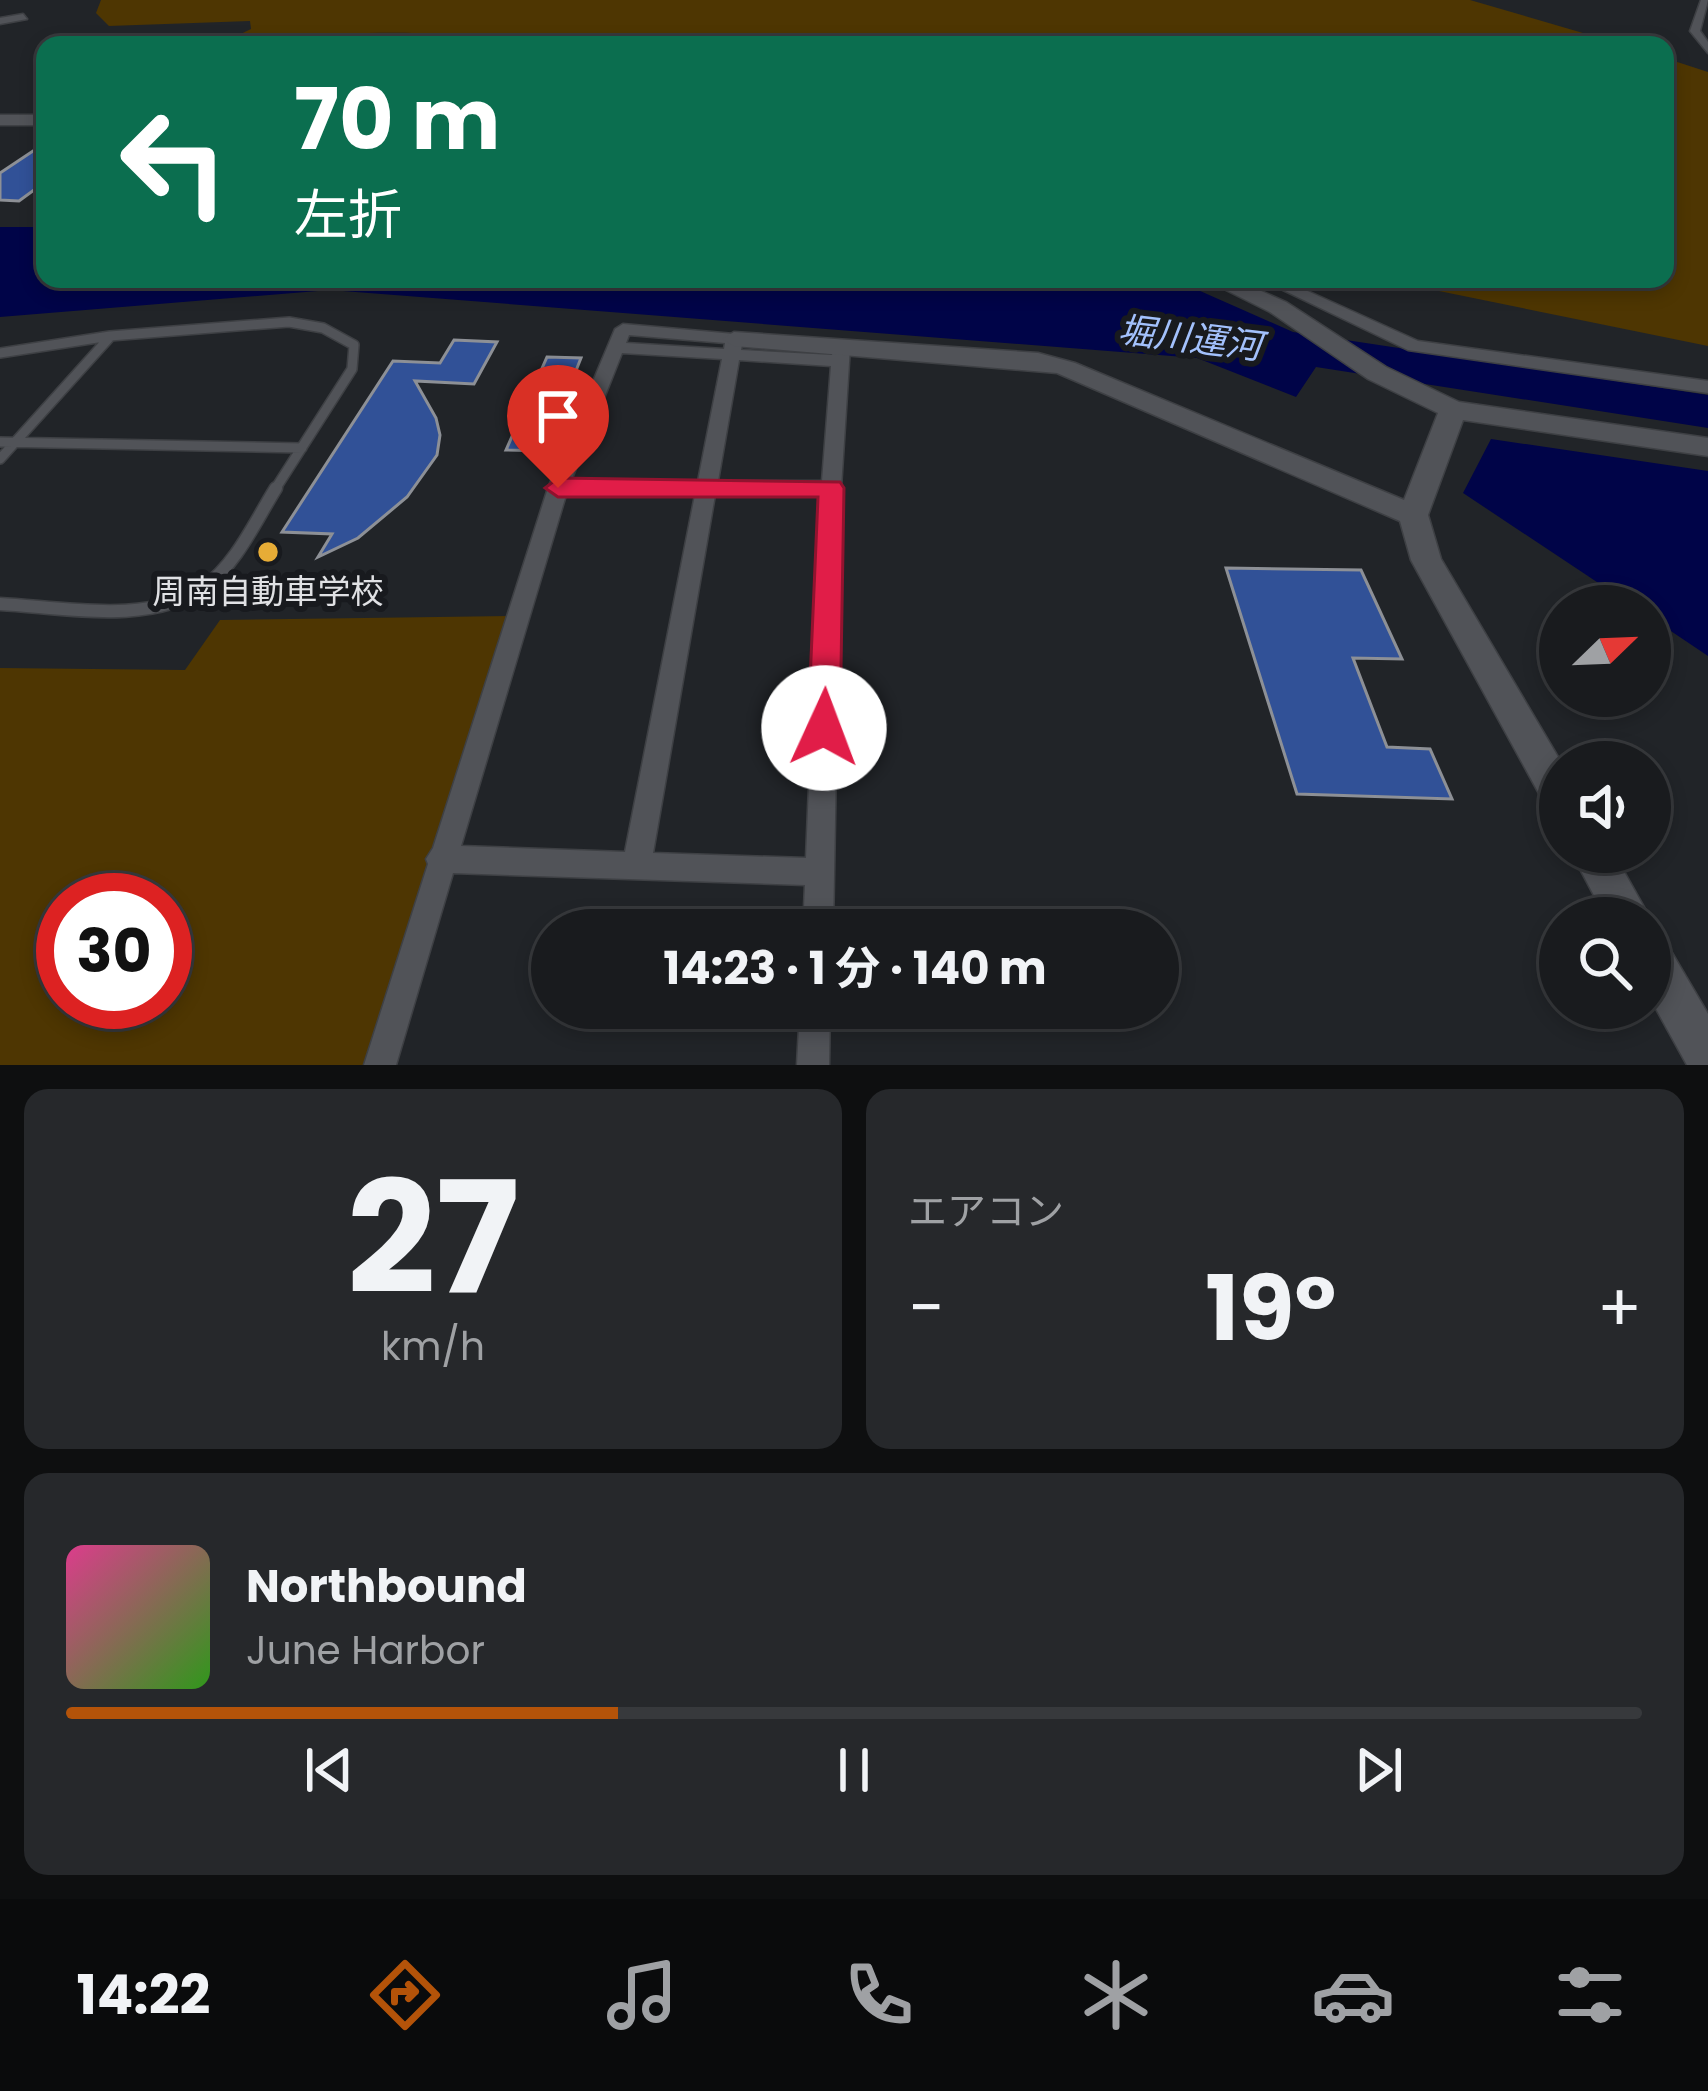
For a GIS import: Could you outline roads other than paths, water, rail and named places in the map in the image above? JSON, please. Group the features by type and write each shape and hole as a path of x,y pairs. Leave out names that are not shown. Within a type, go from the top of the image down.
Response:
{"street":[{"path":"1706,0 1705,15 1695,31 1708,50"},
{"path":"0,22 23,17"},
{"path":"0,120 36,120"},
{"path":"1236,288 1278,307 1438,404 1708,447"},
{"path":"1288,288 1414,346 1708,387"},
{"path":"380,1065 558,488 615,347 732,346 1038,361 1066,368 1413,515"},
{"path":"637,862 732,346"},
{"path":"819,909 831,488 841,354"},
{"path":"1438,404 1413,515 1426,560 1539,759"},
{"path":"558,488 831,488"},
{"path":"440,859 637,862 820,872"},
{"path":"1671,993 1708,1058"},
{"path":"813,1065 814,1029"}],"lane":[{"path":"0,352 110,336 289,322 337,331 354,345 352,369 226,565 203,589 166,603 118,608 0,604"},
{"path":"0,459 110,336"},
{"path":"0,442 302,448"}],"water":[{"name":"堀川運河","path":"0,227 36,227 36,288 1193,288 1293,332 1708,395 1708,428 1316,367 1296,397 1197,358 330,290 0,317"},
{"path":"1491,439 1708,471 1708,656 1671,631 1671,585 1601,585 1463,493"}],"place":[{"name":"周南自動車学校","path":"268,552"}]}
